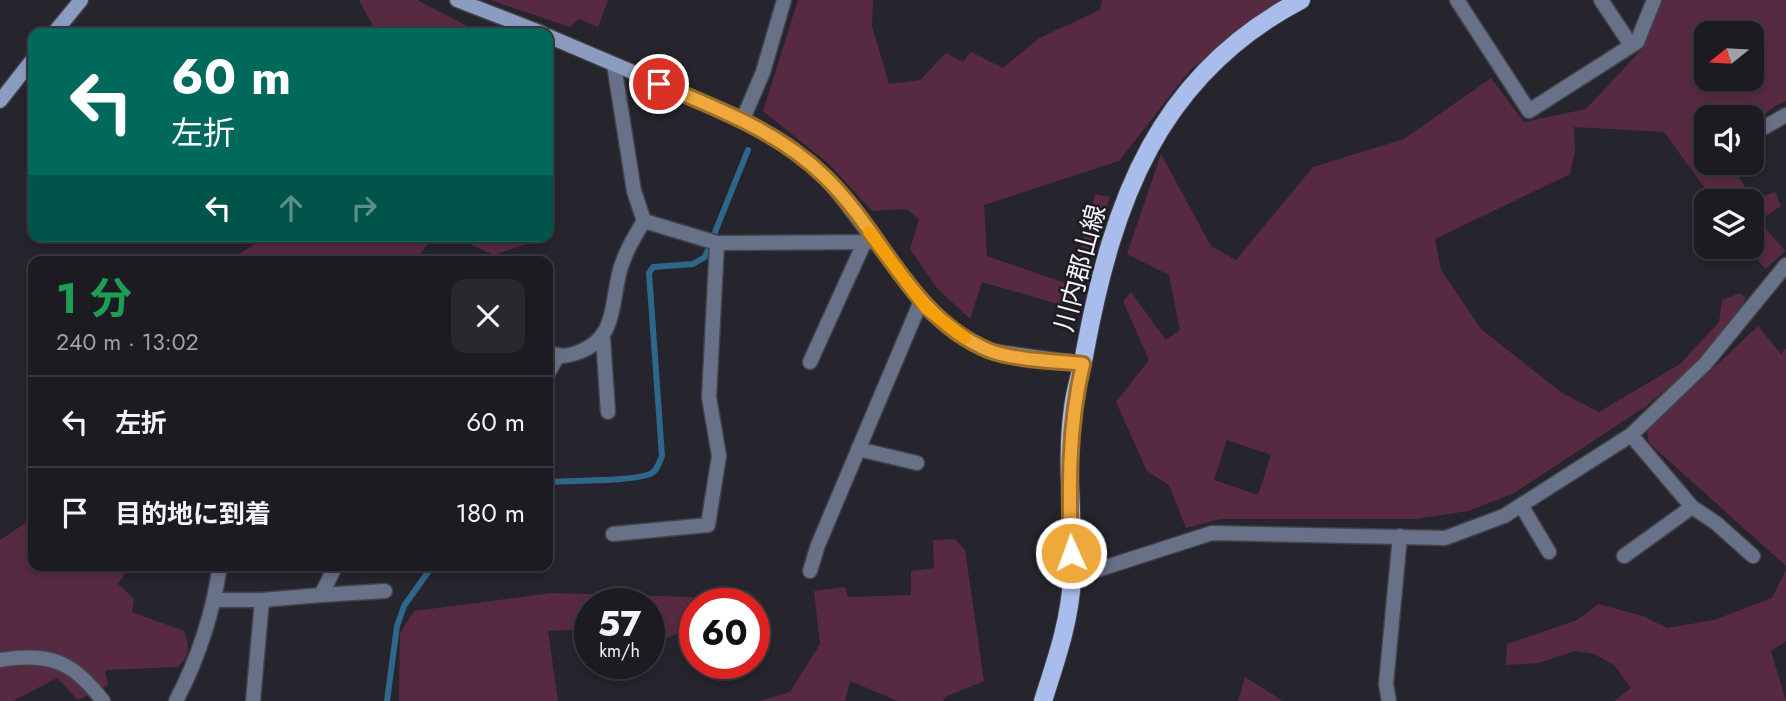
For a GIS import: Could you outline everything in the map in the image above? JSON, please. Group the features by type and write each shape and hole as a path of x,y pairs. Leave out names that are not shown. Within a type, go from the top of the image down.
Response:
{"main road":[{"name":"川内郡山線","path":"1043,701 1065,632 1072,578 1068,480 1073,408 1109,247 1135,175 1166,116 1197,76 1243,36 1301,0"}],"street":[{"path":"58,28 81,0"},
{"path":"457,0 529,28"},
{"path":"743,119 763,72 784,0"},
{"path":"1457,0 1529,111 1637,41 1654,0"},
{"path":"1601,0 1632,45"},
{"path":"553,38 743,119 787,145 827,178 871,242 921,301 957,334 990,351 1083,364"},
{"path":"0,101 28,65"},
{"path":"614,65 635,191 645,221"},
{"path":"1765,127 1786,115"},
{"path":"645,221 714,242 871,242"},
{"path":"608,412 603,338 613,317 620,270 630,244 645,221"},
{"path":"614,534 708,525 719,456 709,397 714,242"},
{"path":"810,362 871,242"},
{"path":"1072,578 1212,533 1445,538 1521,505 1631,435 1705,364 1786,265"},
{"path":"810,571 921,301"},
{"path":"553,354 563,357 586,349 603,338"},
{"path":"1631,435 1692,507 1716,523 1752,556"},
{"path":"858,449 917,463"},
{"path":"1521,505 1549,552"},
{"path":"1624,556 1692,507"},
{"path":"1389,701 1386,684 1400,536"},
{"path":"176,701 198,660 215,600 219,571"},
{"path":"321,595 333,571"},
{"path":"215,600 262,600 385,591"},
{"path":"253,701 262,600"},
{"path":"0,660 31,655 57,660 85,677 103,701"}],"shaded area":[{"path":"359,0 417,0 471,28 374,28"},
{"path":"490,0 608,0 598,27 579,19 570,27"},
{"path":"798,0 873,0 872,26 889,84 920,80 946,53 963,62 971,52 1003,68 1039,38 1100,10 1102,0 1283,0 1190,70 1119,161 984,205 987,256 1071,285 1095,194 1110,197 1072,308 982,282 970,319 937,288 910,249 919,219 906,209 872,211 829,164 763,111"},
{"path":"1663,0 1786,0 1786,101 1764,115 1764,105 1694,105 1694,173 1664,132 1574,127 1575,151 1570,174 1435,239 1441,270 1481,329 1562,393 1599,412 1680,364 1719,322 1722,300 1740,293 1746,298 1738,313 1694,366 1645,407 1514,493 1468,511 1416,519 1220,519 1186,528 1169,485 1147,471 1116,402 1149,360 1123,301 1131,292 1166,340 1180,330 1169,275 1127,254 1161,154 1211,246 1236,260 1313,167 1404,139 1491,78 1524,122 1586,109 1642,49","holes":["1227,440 1271,455 1258,495 1214,480"]},
{"path":"1695,175 1737,175 1746,189 1705,189"},
{"path":"1775,192 1781,206 1764,217 1764,196"},
{"path":"1764,227 1786,251 1765,269 1757,259 1764,259"},
{"path":"259,242 429,242 419,256 238,255"},
{"path":"465,242 526,242 526,244 494,255"},
{"path":"1758,326 1781,354 1786,348 1786,566 1649,443 1647,431"},
{"path":"28,521 28,571 126,571 118,584 134,599 132,612 184,631 188,650 185,659 178,667 105,670 108,685 78,700 57,678 13,701 0,701 0,540"},
{"path":"955,539 965,550 984,681 945,697 943,701 898,701 850,681 845,701 759,701 790,692 820,644 814,591 845,587 848,597 911,595 911,571 934,568 933,540"},
{"path":"1786,570 1786,641 1771,651 1786,701 1614,701 1631,688 1614,665 1594,654 1575,651 1538,663 1506,665 1507,644 1577,620 1598,604 1643,616 1667,628 1714,620 1772,598"},
{"path":"551,593 574,594 574,630 548,631 558,701 399,701 400,633 414,611"},
{"path":"665,596 679,596 679,633 665,639"},
{"path":"1245,677 1283,701 1238,701"}],"waterway":[{"path":"553,482 641,477 650,474 658,466 662,456 649,273 653,267 693,264 705,257 748,150"},
{"path":"387,701 397,626 404,606 429,571"}],"slow traffic":[{"path":"869,232 926,308 965,338"}],"route":[{"path":"659,84 743,119 787,145 827,178 926,308 957,334 990,351 1083,364 1073,408 1068,480 1071,553"}]}
